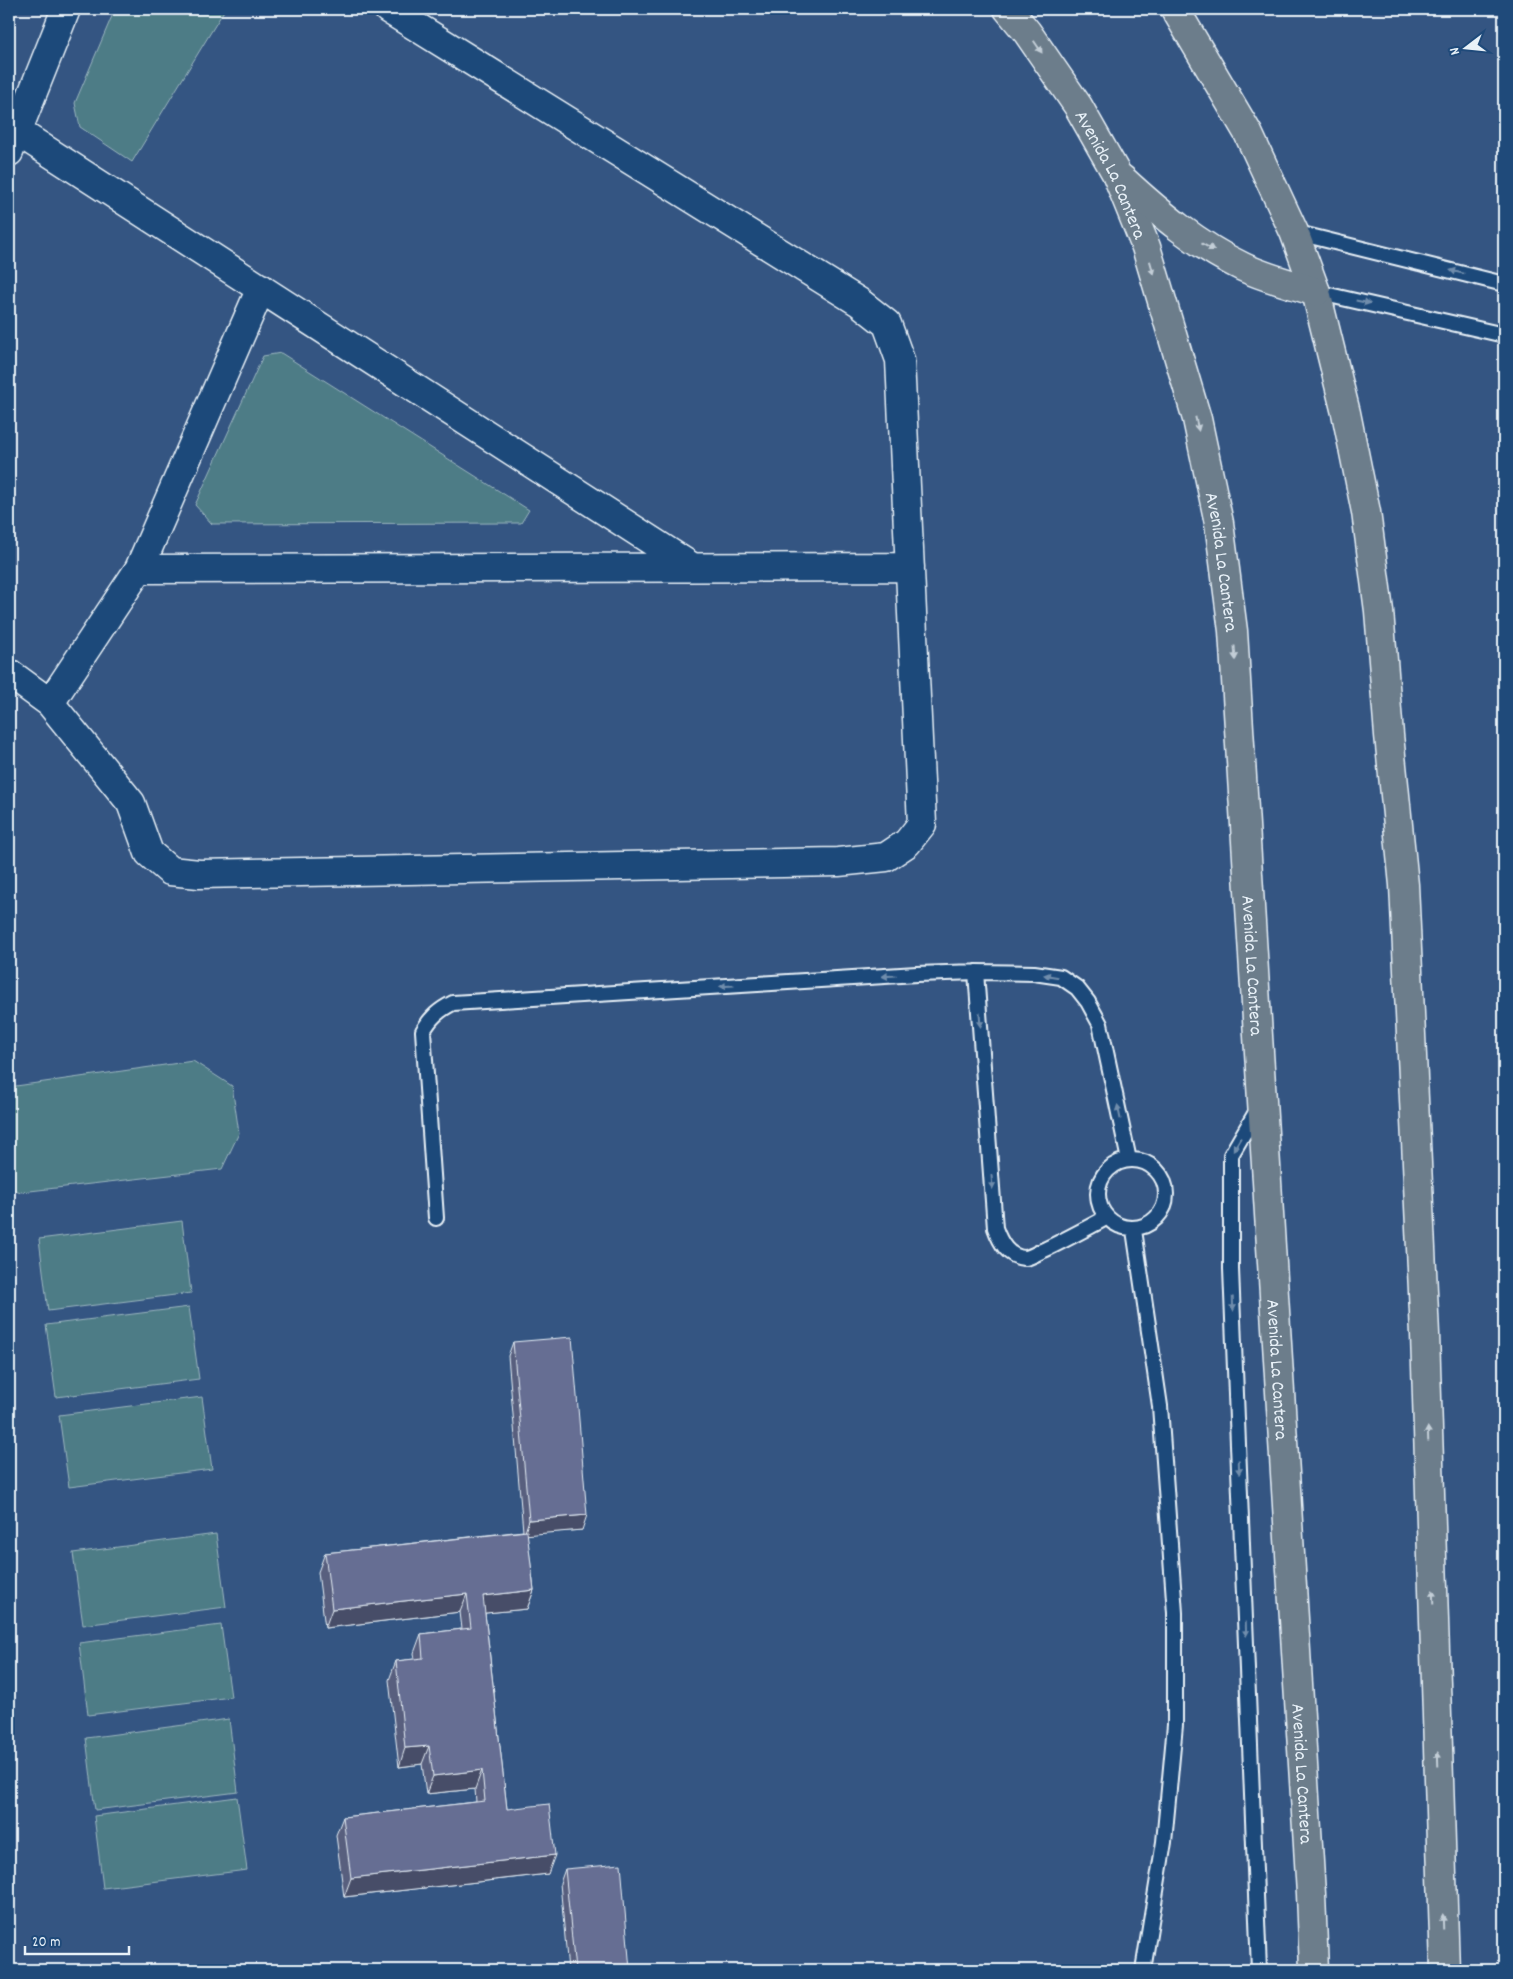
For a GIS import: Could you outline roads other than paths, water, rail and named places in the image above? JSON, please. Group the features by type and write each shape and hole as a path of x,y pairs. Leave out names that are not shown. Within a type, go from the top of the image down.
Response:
{"main road":[{"name":"Avenida La Cantera","path":"1008,9 1027,32 1078,106 1116,173 1146,247 1197,419 1218,523 1233,631 1311,1894 1314,1970"},
{"path":"1175,9 1248,133 1294,232 1316,292 1346,413 1366,512 1379,611 1404,885 1425,1334 1445,1970"},
{"path":"1116,173 1162,216 1199,242 1244,267 1316,292"}],"street":[{"path":"9,673 50,703 131,803 149,853 170,871 199,874 838,862 886,857 907,843 922,824 900,360 887,324 859,302 388,9"},
{"path":"60,11 14,142 261,288 692,567"},
{"path":"50,703 139,569 261,288"},
{"path":"139,569 910,567"}],"lane":[{"path":"1294,232 1504,284"},
{"path":"1316,292 1504,335"},
{"path":"436,1218 423,1031 431,1018 439,1010 453,1003 917,974 976,972 1043,974 1061,977 1077,988 1088,1002 1100,1024 1129,1160"},
{"path":"976,972 996,1228 999,1239 1006,1250 1027,1258 1106,1218"},
{"path":"1259,1970 1231,1269 1231,1155 1262,1102"},
{"path":"1129,1160 1145,1162 1158,1171 1165,1185 1166,1200 1160,1215 1149,1225 1134,1230 1118,1227 1106,1218 1098,1204 1097,1188 1103,1174 1114,1164 1129,1160"},
{"path":"1134,1230 1160,1406 1175,1613 1175,1725 1164,1842 1143,1970"}]}
